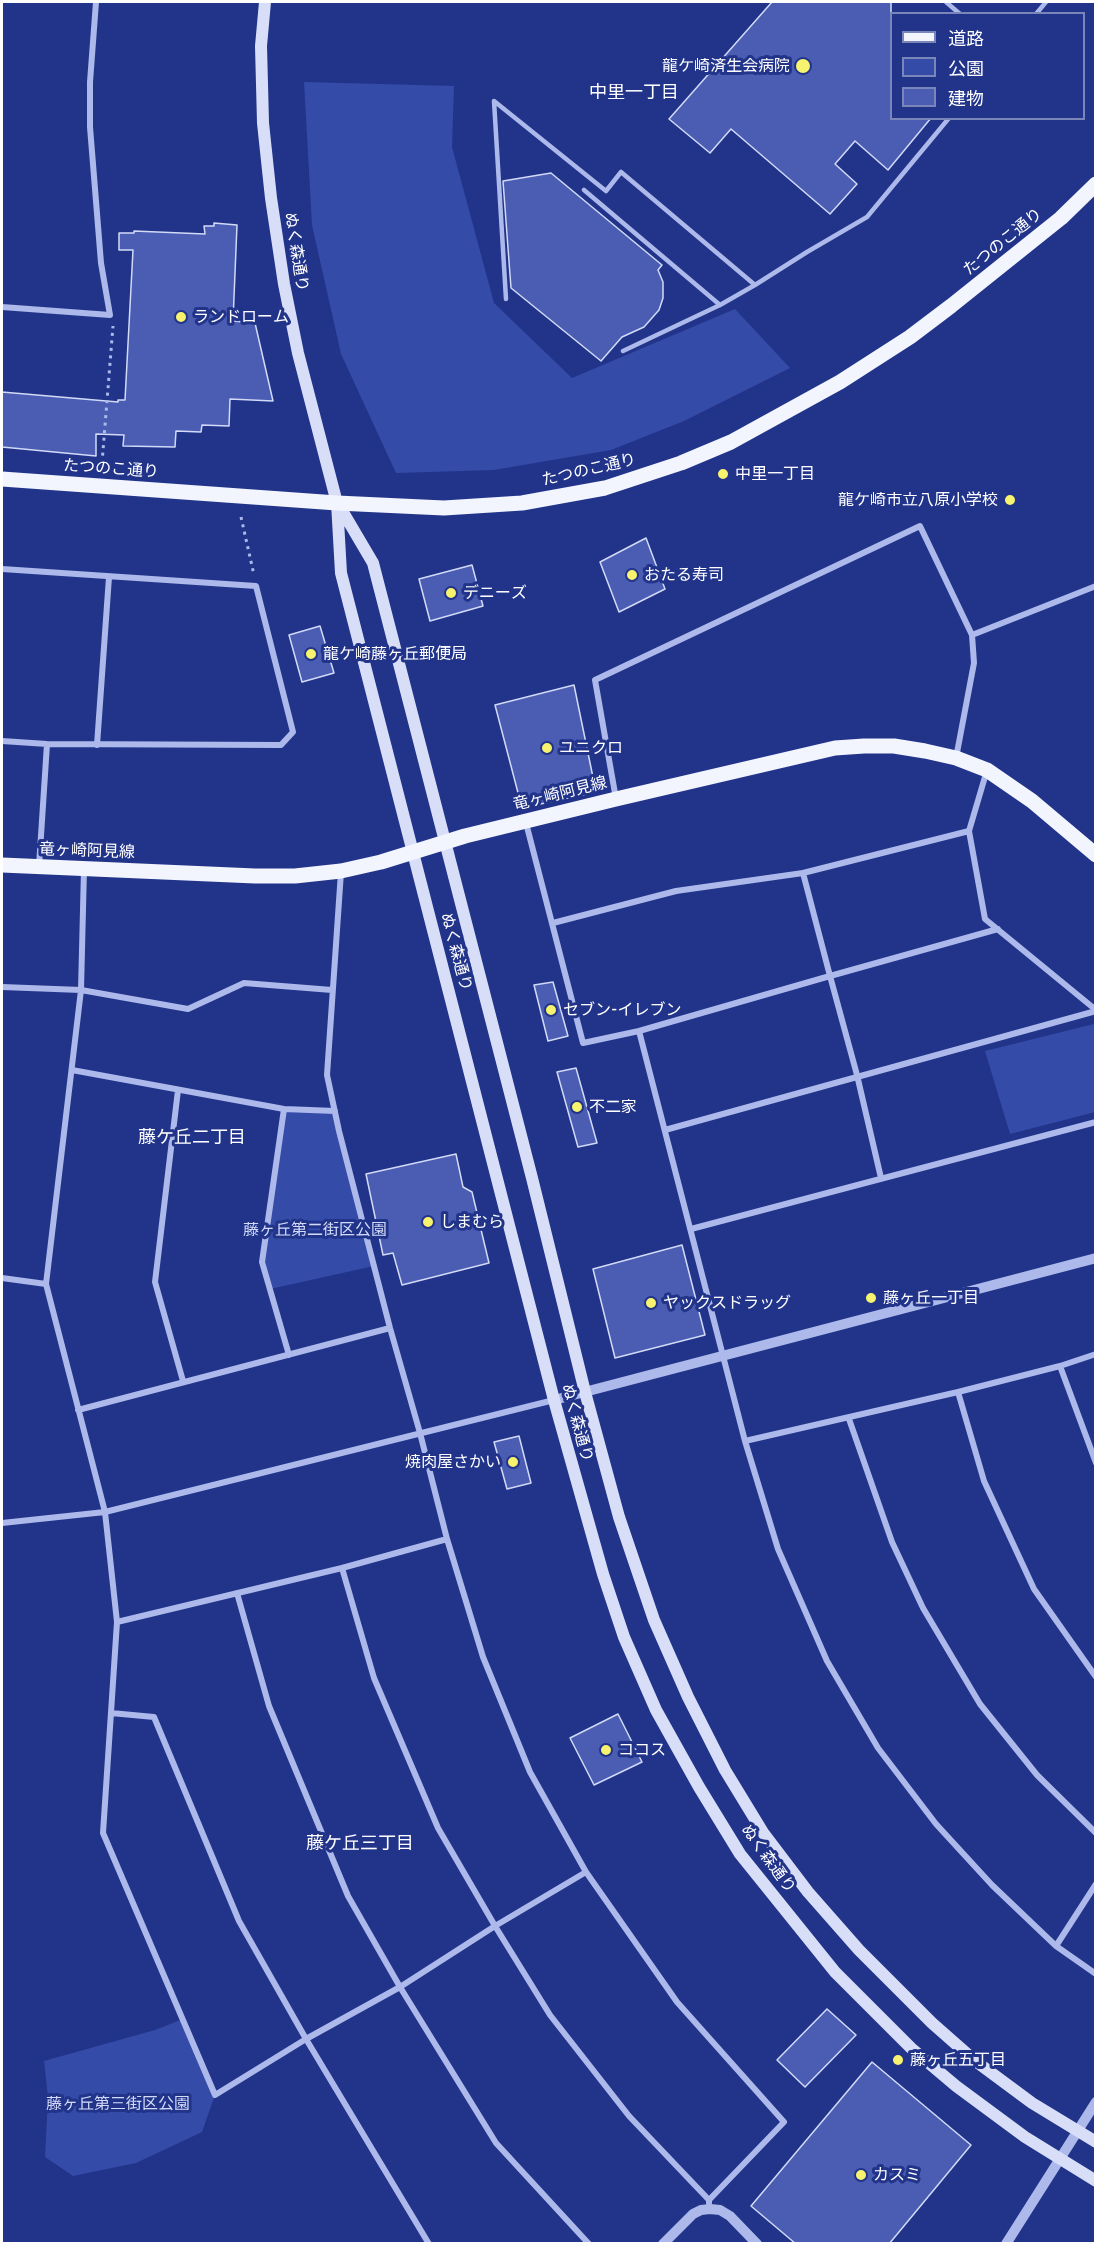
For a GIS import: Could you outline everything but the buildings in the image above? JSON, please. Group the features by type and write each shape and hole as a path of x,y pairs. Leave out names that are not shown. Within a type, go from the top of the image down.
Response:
{"main road":[{"name":"ぬく森通り","path":"265,2 261,46 262,90 271,198 284,284 298,353 338,503 340,573 554,1400 603,1574 624,1637 656,1710 740,1854 835,1972 911,2048 1002,2121 1059,2160 1095,2181"},
{"name":"たつのこ通り","path":"2,479 338,503 444,508 552,499 605,488 681,463 731,442 830,388 910,337 1010,261 1061,218 1095,184"},
{"name":"ぬく森通り","path":"338,503 372,563 619,1517 654,1620 688,1697 725,1770 764,1834 808,1892 859,1950 932,2023 974,2060 1032,2103 1095,2142"},
{"name":"竜ヶ崎阿見線","path":"2,865 255,876 295,876 341,872 445,842 616,799 835,748 894,747 956,758 987,770 1032,801 1095,855"}],"street":[{"path":"2,307 110,315 101,262 90,127 90,82 96,2"},
{"path":"616,799 595,680 920,526 972,635 974,663 956,758"},
{"path":"2,569 256,586 293,732 281,745 97,745 2,741"},
{"path":"97,745 109,577"},
{"path":"972,635 1095,586"},
{"path":"39,867 47,744"},
{"path":"987,770 969,831 985,919 1095,1011"},
{"path":"526,822 583,1043 639,1031 998,929"},
{"path":"553,923 676,891 803,873 969,831"},
{"path":"84,869 81,990 46,1284 105,1512 117,1622 103,1833 215,2095 306,2039 400,1987 495,1926 586,1872"},
{"path":"341,872 327,1075 334,1111 390,1328 447,1539 483,1657 530,1772 586,1872 676,2002 784,2122 710,2205 693,2214 663,2244"},
{"path":"803,873 857,1076 881,1178"},
{"path":"2,987 81,990 188,1009 244,983 332,990"},
{"path":"665,1130 1095,1011"},
{"path":"639,1031 745,1441 778,1549 827,1662 878,1748 936,1824 992,1885 1056,1946 1095,1974"},
{"path":"72,1070 284,1109 334,1111"},
{"path":"178,1090 155,1282 183,1381"},
{"path":"284,1109 262,1262 289,1355"},
{"path":"692,1229 1095,1122"},
{"path":"2,1523 105,1512 554,1400 1095,1258"},
{"path":"2,1278 46,1284"},
{"path":"78,1410 390,1328"},
{"path":"745,1441 849,1419 958,1392 1060,1366 1095,1354"},
{"path":"1060,1366 1095,1463"},
{"path":"958,1392 984,1481 1034,1589 1095,1677"},
{"path":"849,1419 892,1542 922,1608 980,1704 1037,1775 1095,1833"},
{"path":"117,1622 342,1568 447,1539"},
{"path":"342,1568 374,1678 438,1828 495,1926 550,2015 622,2107 710,2205 730,2216 757,2244"},
{"path":"237,1593 273,1717 348,1896 400,1987 496,2143 589,2244"},
{"path":"111,1713 154,1717 239,1921 306,2039 429,2244"},
{"path":"1056,1946 1095,1884"},
{"path":"1006,2244 1095,2102"}],"lane":[{"path":"946,2 958,12"},
{"path":"506,299 494,101 606,191 621,172 755,285"},
{"path":"623,351 720,305 867,217 947,120"},
{"path":"585,190 720,305"}],"path":[{"path":"102,463 112,325 110,315"},
{"path":"241,517 256,586"}],"green space":[{"path":"304,82 454,86 452,147 494,303 572,378 735,309 790,368 684,421 611,450 494,470 396,473 341,354 312,225"},
{"path":"1094,1024 1096,1026 1095,1112 1010,1134 985,1051"},
{"name":"藤ヶ丘第二街区公園","path":"284,1109 335,1111 374,1266 270,1289 262,1262"},
{"name":"藤ヶ丘第三街区公園","path":"183,2019 215,2095 202,2132 136,2163 73,2176 45,2157 48,2097 44,2061 155,2030"}],"place":[{"name":"龍ケ崎済生会病院","path":"803,66"},
{"name":"ランドローム","path":"181,317"},
{"name":"中里一丁目","path":"723,474"},
{"name":"龍ケ崎市立八原小学校","path":"1010,500"},
{"name":"おたる寿司","path":"632,575"},
{"name":"デニーズ","path":"451,593"},
{"name":"龍ケ崎藤ヶ丘郵便局","path":"311,654"},
{"name":"ユニクロ","path":"547,748"},
{"name":"セブン-イレブン","path":"551,1010"},
{"name":"不二家","path":"577,1107"},
{"name":"しまむら","path":"428,1222"},
{"name":"藤ヶ丘一丁目","path":"871,1298"},
{"name":"ヤックスドラッグ","path":"651,1303"},
{"name":"焼肉屋さかい","path":"513,1462"},
{"name":"ココス","path":"606,1750"},
{"name":"藤ヶ丘五丁目","path":"898,2060"},
{"name":"カスミ","path":"861,2175"}],"district":[{"name":"中里一丁目","path":"634,93"},
{"name":"藤ケ丘二丁目","path":"192,1138"},
{"name":"藤ケ丘三丁目","path":"360,1844"}]}
